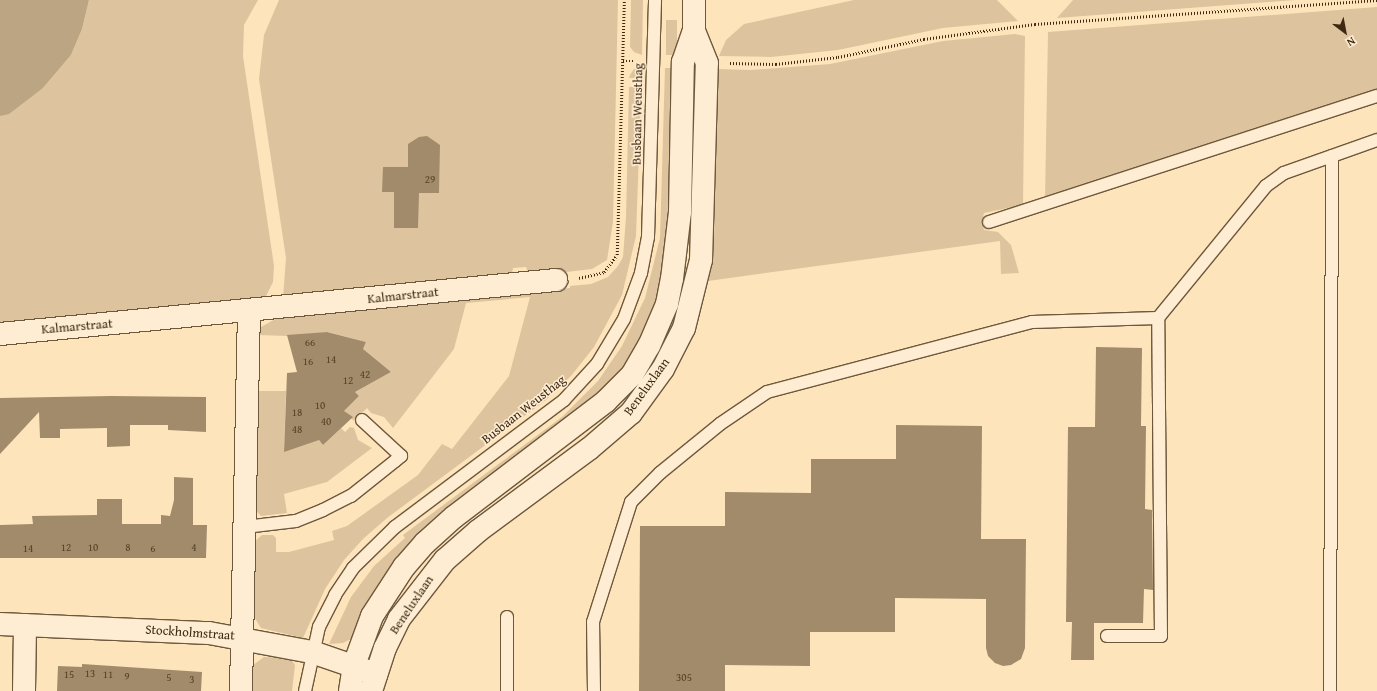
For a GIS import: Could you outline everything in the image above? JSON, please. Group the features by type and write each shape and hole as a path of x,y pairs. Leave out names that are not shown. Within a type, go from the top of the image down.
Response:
{"street":[{"name":"Beneluxlaan","path":"350,691 354,665 372,616 404,566 425,543 454,517 606,401 632,375 649,346 667,304 672,279 680,212 683,62 694,30 694,0"},
{"name":"Beneluxlaan","path":"373,682 384,648 399,619 445,560 515,503 590,449 631,413 663,369 684,328 701,260 707,63 694,30"},
{"name":"Kalmarstraat","path":"0,334 556,280"},
{"path":"241,691 249,311"},
{"name":"Stockholmstraat","path":"0,624 209,633 243,637 312,652 354,665 373,682"},
{"path":"24,691 25,625"}],"lane":[{"name":"Busbaan Weusthag","path":"305,691 312,652 319,628 334,595 353,568 372,547 395,526 554,408 588,374 612,341 633,296 647,242 655,0"},
{"path":"989,222 1377,96"},
{"path":"1107,636 1162,636 1158,318 1266,186 1284,173 1377,140"},
{"path":"1330,691 1332,156"},
{"path":"594,691 593,622 631,502 660,473 720,424 767,392 1032,322 1158,318"},
{"path":"245,527 296,521 323,510 351,496 395,461 400,456 362,420"},
{"path":"507,617 507,691"}],"path":[{"path":"556,280 599,274 609,268 617,255 624,0"},
{"path":"707,63 776,64 838,56 924,39 1036,24 1377,0"},
{"path":"623,61 654,61"}],"shaded area":[{"path":"0,0 89,0 82,29 71,55 43,88 9,114 0,116"},
{"path":"89,0 258,0 244,25 243,56 274,266 273,282 264,300 0,327 0,116 43,88 71,55 82,29"},
{"path":"279,0 618,0 613,222 607,260 592,269 532,276 529,275 526,267 513,268 512,274 283,298 286,258 259,79 264,35"},
{"path":"631,0 643,0 642,55 634,52 630,47"},
{"path":"854,0 997,0 1018,21 943,28 838,50 771,57 719,56 726,40 744,24"},
{"path":"1073,0 1295,0 1057,18"},
{"path":"1377,7 1377,92 1045,199 1048,32"},
{"path":"666,20 677,20 677,55 666,55"},
{"path":"1015,34 1025,36 1023,205 984,213 982,220 984,230 998,232 1011,245 1019,273 1001,274 1000,241 708,281 714,240 717,69 751,70 830,64 943,41"},
{"path":"642,68 636,236 622,295 594,347 571,376 546,400 387,518 363,539 344,560 325,589 303,638 261,628 253,615 254,542 262,535 273,535 276,538 276,552 289,552 334,540 332,531 347,526 418,475 442,444 452,449 509,376 530,297 466,303 454,349 393,428 384,417 371,413 367,408 354,421 344,411 359,396 355,392 391,372 362,351 366,342 328,332 287,336 259,335 261,327 279,317 570,288 570,286 591,284 608,277 618,266 623,257 626,217 629,87 639,87 639,78 629,78 634,69"},
{"path":"665,68 677,68 673,246 644,340 612,385 483,490 353,638 343,643 329,644 351,597 374,566 405,538 403,535 562,417 598,381 622,346 645,298 660,238"},
{"path":"257,391 286,391 284,451 317,437 323,445 341,428 345,432 350,427 354,428 358,440 372,448 327,482 284,494 287,513 261,516 254,509"},
{"path":"264,657 290,658 295,665 292,691 250,691 253,665"}],"building":[{"path":"427,136 440,145 439,193 419,193 418,228 394,228 394,192 382,192 383,167 408,167 408,144 419,137"},
{"path":"327,332 366,342 363,349 391,372 355,392 359,396 344,411 353,417 323,445 319,440 284,452 287,373 297,372 287,335"},
{"path":"1096,347 1142,348 1141,426 1146,426 1145,509 1152,510 1153,590 1144,589 1143,623 1094,623 1094,660 1071,660 1072,622 1066,622 1068,427 1095,427"},
{"path":"111,396 206,397 206,432 168,430 168,425 130,425 130,446 107,447 107,428 60,429 60,438 40,438 39,412 0,454 0,398"},
{"path":"896,425 982,426 981,539 1026,539 1025,648 1021,659 1011,665 1003,666 995,663 988,656 986,648 986,599 895,598 895,632 810,632 810,666 725,665 725,691 639,691 640,526 725,526 725,492 811,493 811,459 896,459"},
{"path":"174,477 193,478 193,525 207,525 206,558 0,558 0,525 33,524 32,516 97,515 97,499 122,499 122,524 161,524 161,515 170,516 174,500"},
{"path":"82,664 202,672 201,691 57,691 58,666 82,667"}]}
